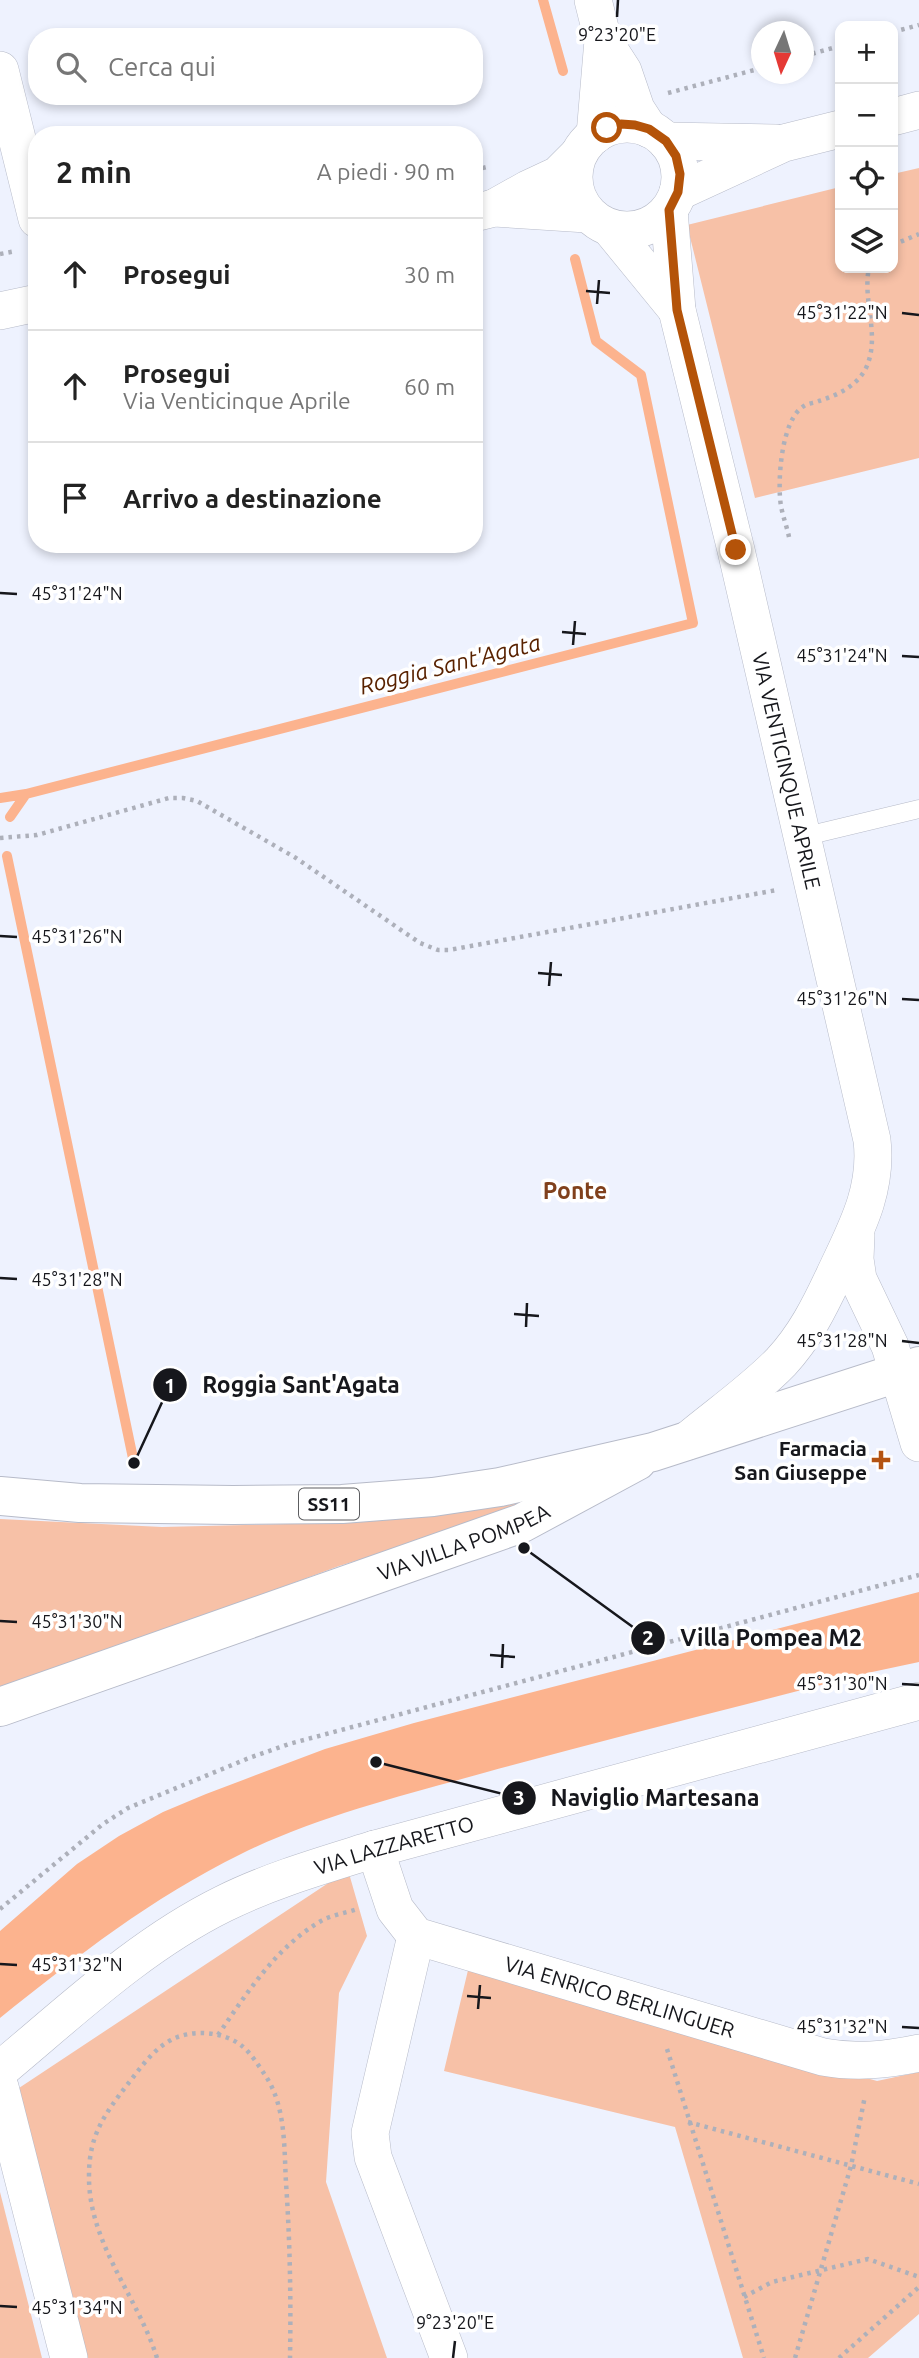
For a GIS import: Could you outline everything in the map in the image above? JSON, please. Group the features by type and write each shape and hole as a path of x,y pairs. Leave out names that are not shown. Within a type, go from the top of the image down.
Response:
{"main road":[{"name":"VIA VILLA POMPEA","path":"0,1707 522,1523 668,1448 908,1369"},
{"name":"SS11","path":"0,1496 80,1503 157,1505 341,1504 433,1497 500,1487 668,1448"}],"street":[{"path":"593,0 603,40 623,71 636,109 676,156 680,174 674,201"},
{"path":"599,221 579,201 573,171 586,146 603,40"},
{"path":"0,70 28,183"},
{"path":"898,116 919,110"},
{"path":"484,211 558,175 607,128 621,124 635,125 657,135 784,143"},
{"path":"484,211 599,221 626,231 643,228 657,221 674,201 784,143 835,130"},
{"name":"VIA VENTICINQUE APRILE","path":"668,1448 776,1367 803,1336 821,1306 856,1232 870,1191 873,1169 873,1140 736,550 677,310 674,201"},
{"name":"VIA VENTICINQUE APRILE","path":"599,221 677,310"},
{"path":"0,311 28,305"},
{"name":"VIA VENTICINQUE APRILE","path":"856,1232 855,1259 858,1279 890,1346 908,1369 919,1443"},
{"name":"VIA LAZZARETTO","path":"0,2070 133,1960 183,1926 248,1893 375,1849 919,1701"},
{"path":"375,1849 395,1909 416,1936 370,2133 373,2157 449,2358"},
{"name":"VIA ENRICO BERLINGUER","path":"416,1936 835,2059 880,2061 919,2053"},
{"path":"0,2087 69,2358"}],"lane":[{"path":"802,837 919,809"}],"path":[{"path":"898,31 919,25"},
{"path":"814,53 835,47"},
{"path":"898,243 919,234"},
{"path":"789,537 780,504 786,431 792,418 804,406 846,390 861,377 866,368 873,342 868,273"},
{"path":"0,838 37,835 169,798 197,801 296,858 420,943 438,950 812,883"},
{"path":"0,1909 103,1824 128,1808 249,1758 289,1744 919,1575"},
{"path":"218,2035 258,1977 288,1947 322,1920 358,1909"},
{"path":"655,2008 688,2122 764,2358"},
{"path":"157,2358 104,2246 90,2198 90,2151 102,2119 149,2056 171,2039 193,2033 218,2035 242,2046 266,2076 281,2110 291,2270 290,2358"},
{"path":"795,2358 851,2166 867,2089"},
{"path":"688,2122 919,2184"},
{"path":"744,2297 772,2283 868,2259 919,2277"},
{"path":"839,2358 919,2287"}],"shaded area":[{"path":"919,168 919,458 755,498 687,225 835,188 835,273 898,273 898,173"},
{"path":"541,1493 475,1524 339,1566 0,1688 0,1519 162,1527 332,1523"},
{"path":"919,1592 919,1662 535,1759 393,1798 300,1828 241,1854 177,1889 86,1951 0,2018 0,1931 77,1864 119,1836 163,1812 325,1749 414,1723"},
{"path":"348,1870 367,1936 339,1993 326,2182 387,2358 87,2358 16,2090"},
{"path":"469,1966 877,2081 919,2072 919,2314 868,2358 743,2358 675,2127 444,2071"},
{"path":"0,2192 42,2358 0,2358"}],"waterway":[{"name":"Roggia Sant'Agata","path":"543,0 563,71"},
{"name":"Roggia Sant'Agata","path":"10,817 26,794 693,623 641,375 596,341 575,259"},
{"path":"0,798 26,794"},
{"name":"Roggia Sant'Agata","path":"7,856 134,1463"}],"place":[{"name":"Farmacia San Giuseppe","path":"881,1460"},
{"name":"Roggia Sant'Agata","path":"134,1463"},
{"name":"Villa Pompea M2","path":"524,1548"},
{"name":"Naviglio Martesana","path":"376,1762"}],"district":[{"name":"Ponte","path":"575,1190"}],"route":[{"path":"607,128 621,124 649,129 666,141 676,156 680,174 678,192 669,210 676,268 677,310 736,550"}]}
